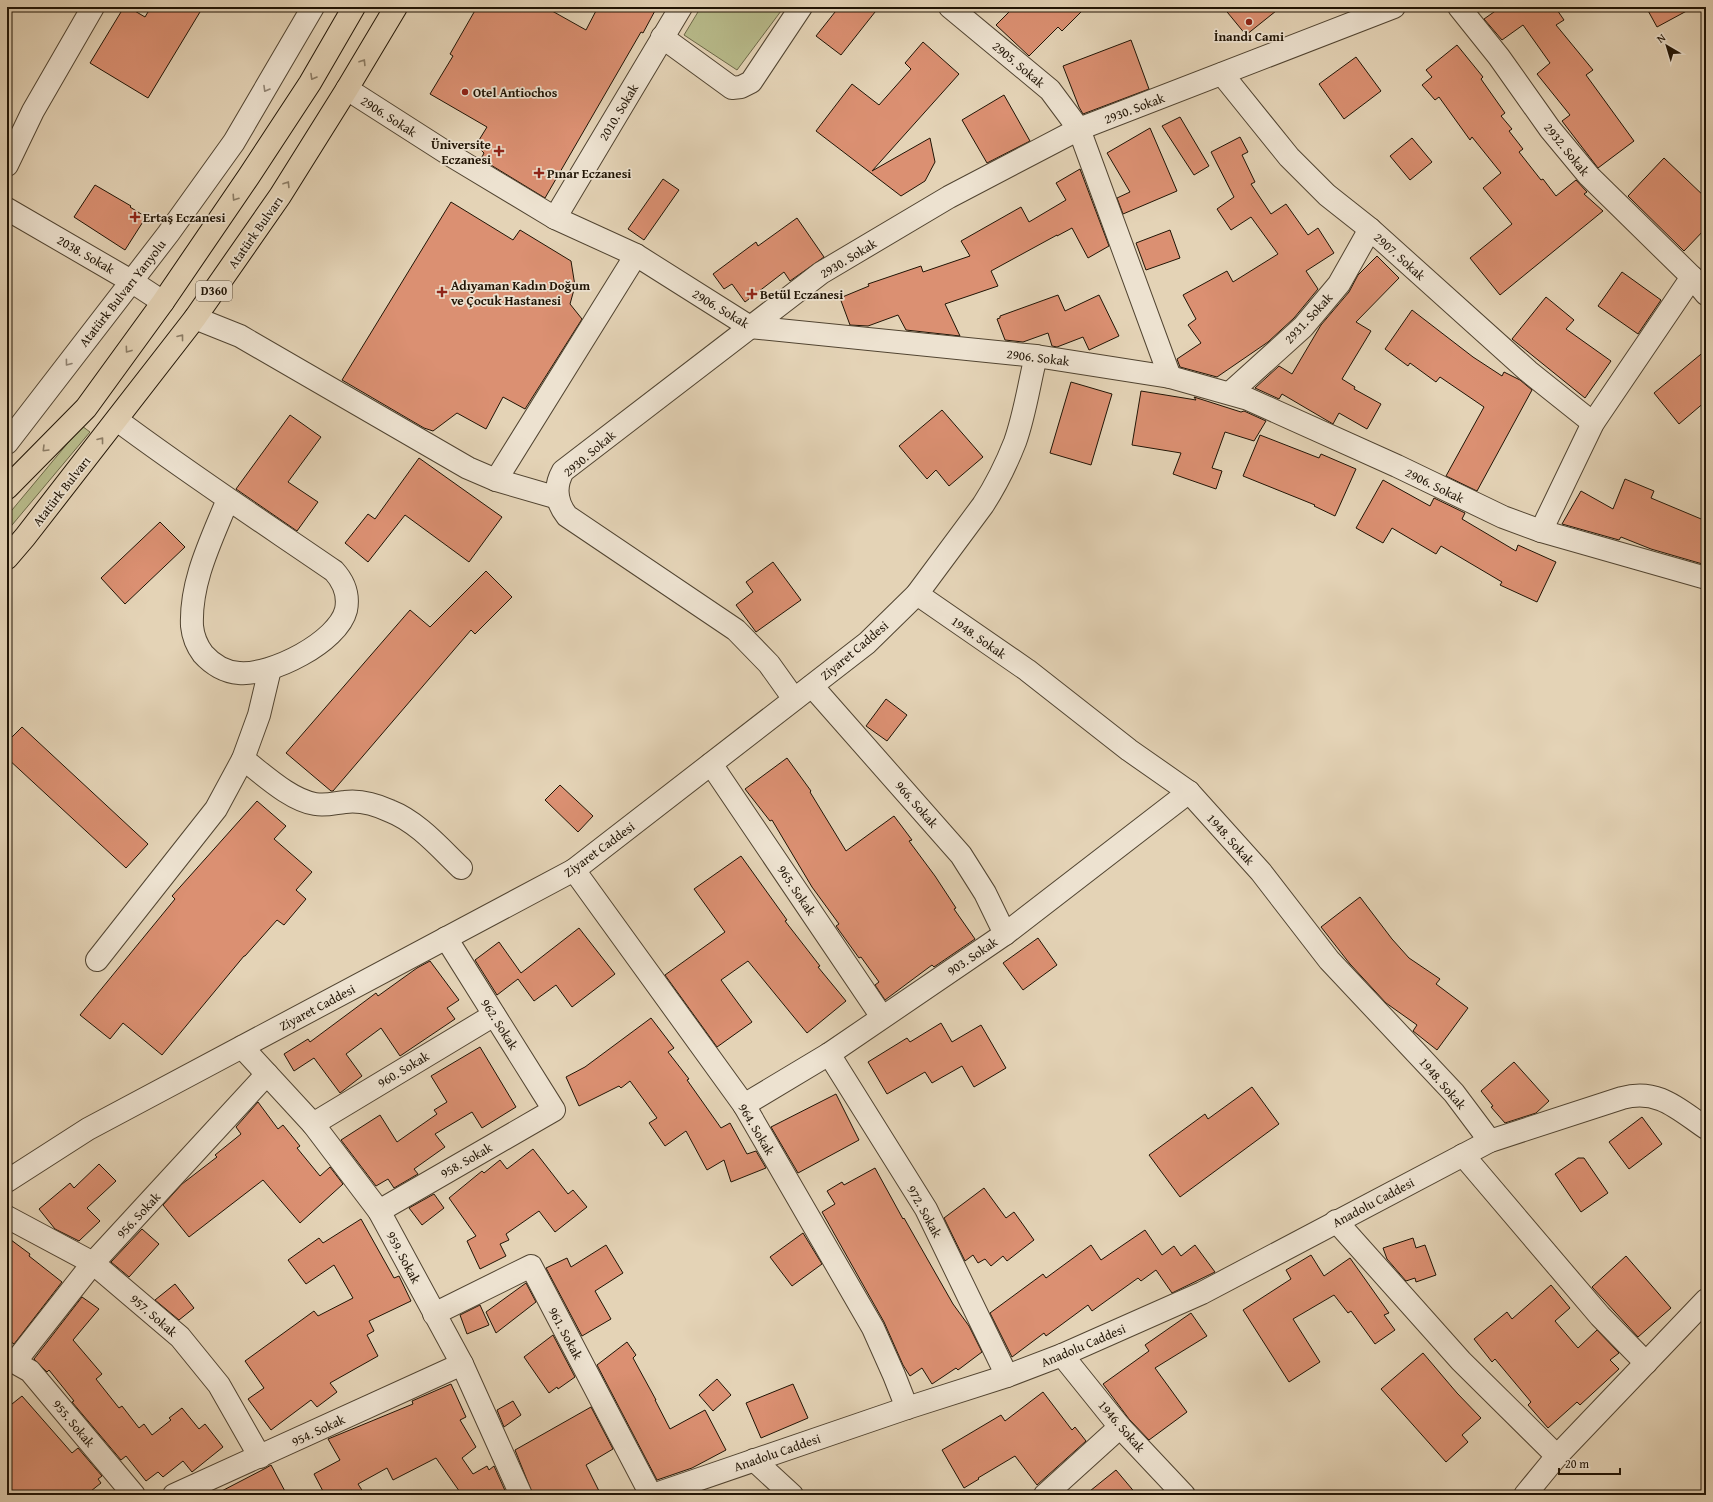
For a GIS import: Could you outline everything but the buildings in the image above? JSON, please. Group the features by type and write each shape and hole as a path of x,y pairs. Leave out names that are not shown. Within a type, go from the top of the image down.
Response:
{"highway":[{"name":"D360","path":"7,488 86,408 163,302 250,176 310,83 354,7"},
{"name":"Atatürk Bulvarı","path":"7,558 117,420 195,318 280,196 396,7"}],"street":[{"path":"7,165 32,111 93,7"},
{"name":"Atatürk Bulvarı Yanyolu","path":"7,442 168,234 234,142 313,7"},
{"name":"2010. Sokak","path":"555,218 681,7"},
{"path":"662,37 732,88 741,87 751,82 801,7"},
{"name":"2930. Sokak","path":"558,498 558,484 563,471 750,327 821,273 949,197 1079,129 1394,7"},
{"name":"2932. Sokak","path":"1459,7 1499,57 1550,129 1589,176 1692,277 1706,294"},
{"name":"2905. Sokak","path":"955,8 1050,90 1079,129"},
{"name":"2907. Sokak","path":"1222,74 1289,157 1327,195 1370,229 1528,371 1594,423"},
{"name":"2906. Sokak","path":"347,89 447,153 555,218 636,256 750,327 1036,356 1170,377 1248,398 1503,517 1541,531 1706,578"},
{"path":"1079,129 1170,377"},
{"name":"2038. Sokak","path":"7,209 131,281 163,302"},
{"name":"2931. Sokak","path":"1230,393 1303,327 1339,284 1370,229"},
{"path":"496,480 636,256"},
{"path":"1541,531 1594,423 1692,277"},
{"path":"195,318 240,336 468,468 496,480 558,498 562,511 572,521 654,574 736,630 768,664 794,699"},
{"name":"Ziyaret Caddesi","path":"7,1181 88,1129 574,870 867,643 917,594 983,506 1001,474 1020,424 1036,356"},
{"path":"117,420 170,459 334,571 340,578 347,594 345,611 337,626 322,640 305,652 270,668 251,673 227,671 216,666 200,649 192,627 193,610 200,571 228,499"},
{"name":"1948. Sokak","path":"917,594 1027,670 1129,750 1189,792 1261,872 1329,960 1454,1093 1490,1141"},
{"path":"97,960 216,808 243,759 259,715 270,668"},
{"name":"966. Sokak","path":"812,686 961,855 985,893 1005,934"},
{"path":"243,759 289,794 306,802 325,805 346,802 361,803 392,811 420,830 462,868"},
{"name":"965. Sokak","path":"711,764 882,1017"},
{"name":"903. Sokak","path":"744,1104 829,1054 1005,934 1189,792"},
{"name":"964. Sokak","path":"574,870 744,1104 873,1328 907,1408"},
{"name":"962. Sokak","path":"446,938 554,1110"},
{"name":"960. Sokak","path":"312,1124 494,1015"},
{"name":"959. Sokak","path":"242,1047 312,1124 379,1211 462,1364 521,1495"},
{"name":"972. Sokak","path":"829,1054 926,1209 1007,1376"},
{"name":"956. Sokak","path":"11,1360 93,1263 267,1074"},
{"name":"Anadolu Caddesi","path":"652,1495 907,1408 1007,1376 1062,1355 1202,1293 1490,1141 1622,1098 1637,1095 1652,1096 1666,1101 1706,1128"},
{"name":"958. Sokak","path":"379,1211 554,1110"},
{"path":"1462,1155 1600,1316 1646,1363"},
{"name":"957. Sokak","path":"7,1217 93,1263 180,1337 219,1385 260,1457"},
{"path":"1336,1221 1461,1361 1557,1456"},
{"name":"961. Sokak","path":"434,1314 531,1266 652,1495"},
{"path":"1525,1495 1557,1456 1706,1300"},
{"name":"1946. Sokak","path":"1062,1355 1120,1427 1184,1495"},
{"name":"955. Sokak","path":"11,1360 30,1371 134,1495"},
{"name":"954. Sokak","path":"174,1495 462,1364"},
{"path":"1045,1495 1120,1427"},
{"path":"754,1460 792,1495"}],"green space":[{"path":"701,7 784,7 737,70 684,35"},
{"path":"82,426 90,432 7,531 7,516"}],"place":[{"name":"İnandı Cami","path":"1249,22"},
{"name":"Otel Antiochos","path":"465,92"},
{"name":"Üniversite Eczanesi","path":"499,151"},
{"name":"Pınar Eczanesi","path":"539,173"},
{"name":"Ertaş Eczanesi","path":"135,217"},
{"name":"Adıyaman Kadın Doğum ve Çocuk Hastanesi","path":"442,292"},
{"name":"Betül Eczanesi","path":"752,294"}]}
